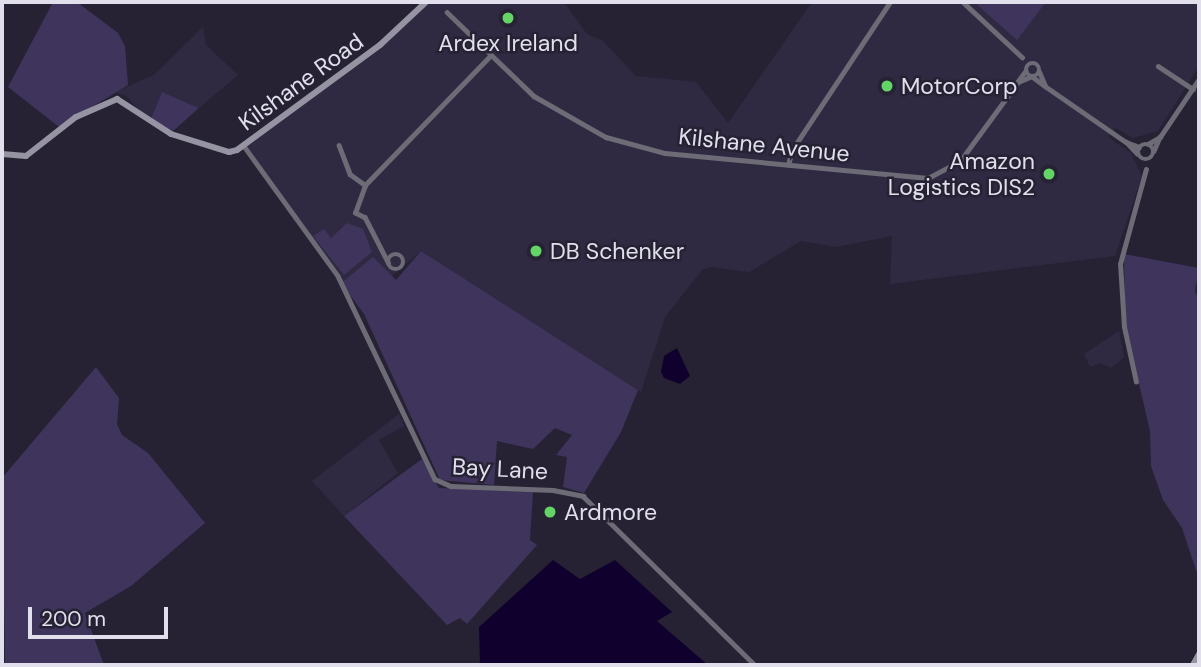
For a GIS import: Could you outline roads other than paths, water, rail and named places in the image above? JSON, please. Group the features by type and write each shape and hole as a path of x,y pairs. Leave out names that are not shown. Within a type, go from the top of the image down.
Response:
{"street":[{"name":"Kilshane Road","path":"2,154 26,156 76,117 117,99 171,134 229,152 244,146 380,46 426,2"},
{"path":"788,165 792,150 890,2"},
{"path":"963,2 1039,72 1045,86"},
{"name":"Kilshane Avenue","path":"447,12 489,57 534,96 626,145 917,178 941,174 960,161 1031,64"},
{"path":"384,255 402,256 404,267 394,271 388,263 365,218 355,213 365,185 489,57"},
{"path":"1022,57 1026,70 1032,77 1126,142 1140,157 1146,169"},
{"path":"1158,66 1193,89"},
{"path":"1018,82 1039,72"},
{"path":"1136,382 1124,327 1120,264 1146,169 1160,137 1199,79"},
{"path":"1126,142 1139,147 1160,137"},
{"path":"1147,144 1154,151"},
{"path":"339,145 350,174 365,185"},
{"name":"Bay Lane","path":"244,146 338,276 371,337 435,479 451,486 553,490 583,496 755,665"},
{"path":"1139,147 1140,157"},
{"path":"1140,157 1151,158"},
{"path":"388,263 392,256"},
{"path":"1193,665 1199,654"},
{"path":"1193,665 1199,660"}],"place":[{"name":"Ardex Ireland","path":"508,18"},
{"name":"MotorCorp","path":"887,86"},
{"name":"Amazon Logistics DIS2","path":"1049,174"},
{"name":"DB Schenker","path":"536,251"},
{"name":"Ardmore","path":"550,512"}]}
